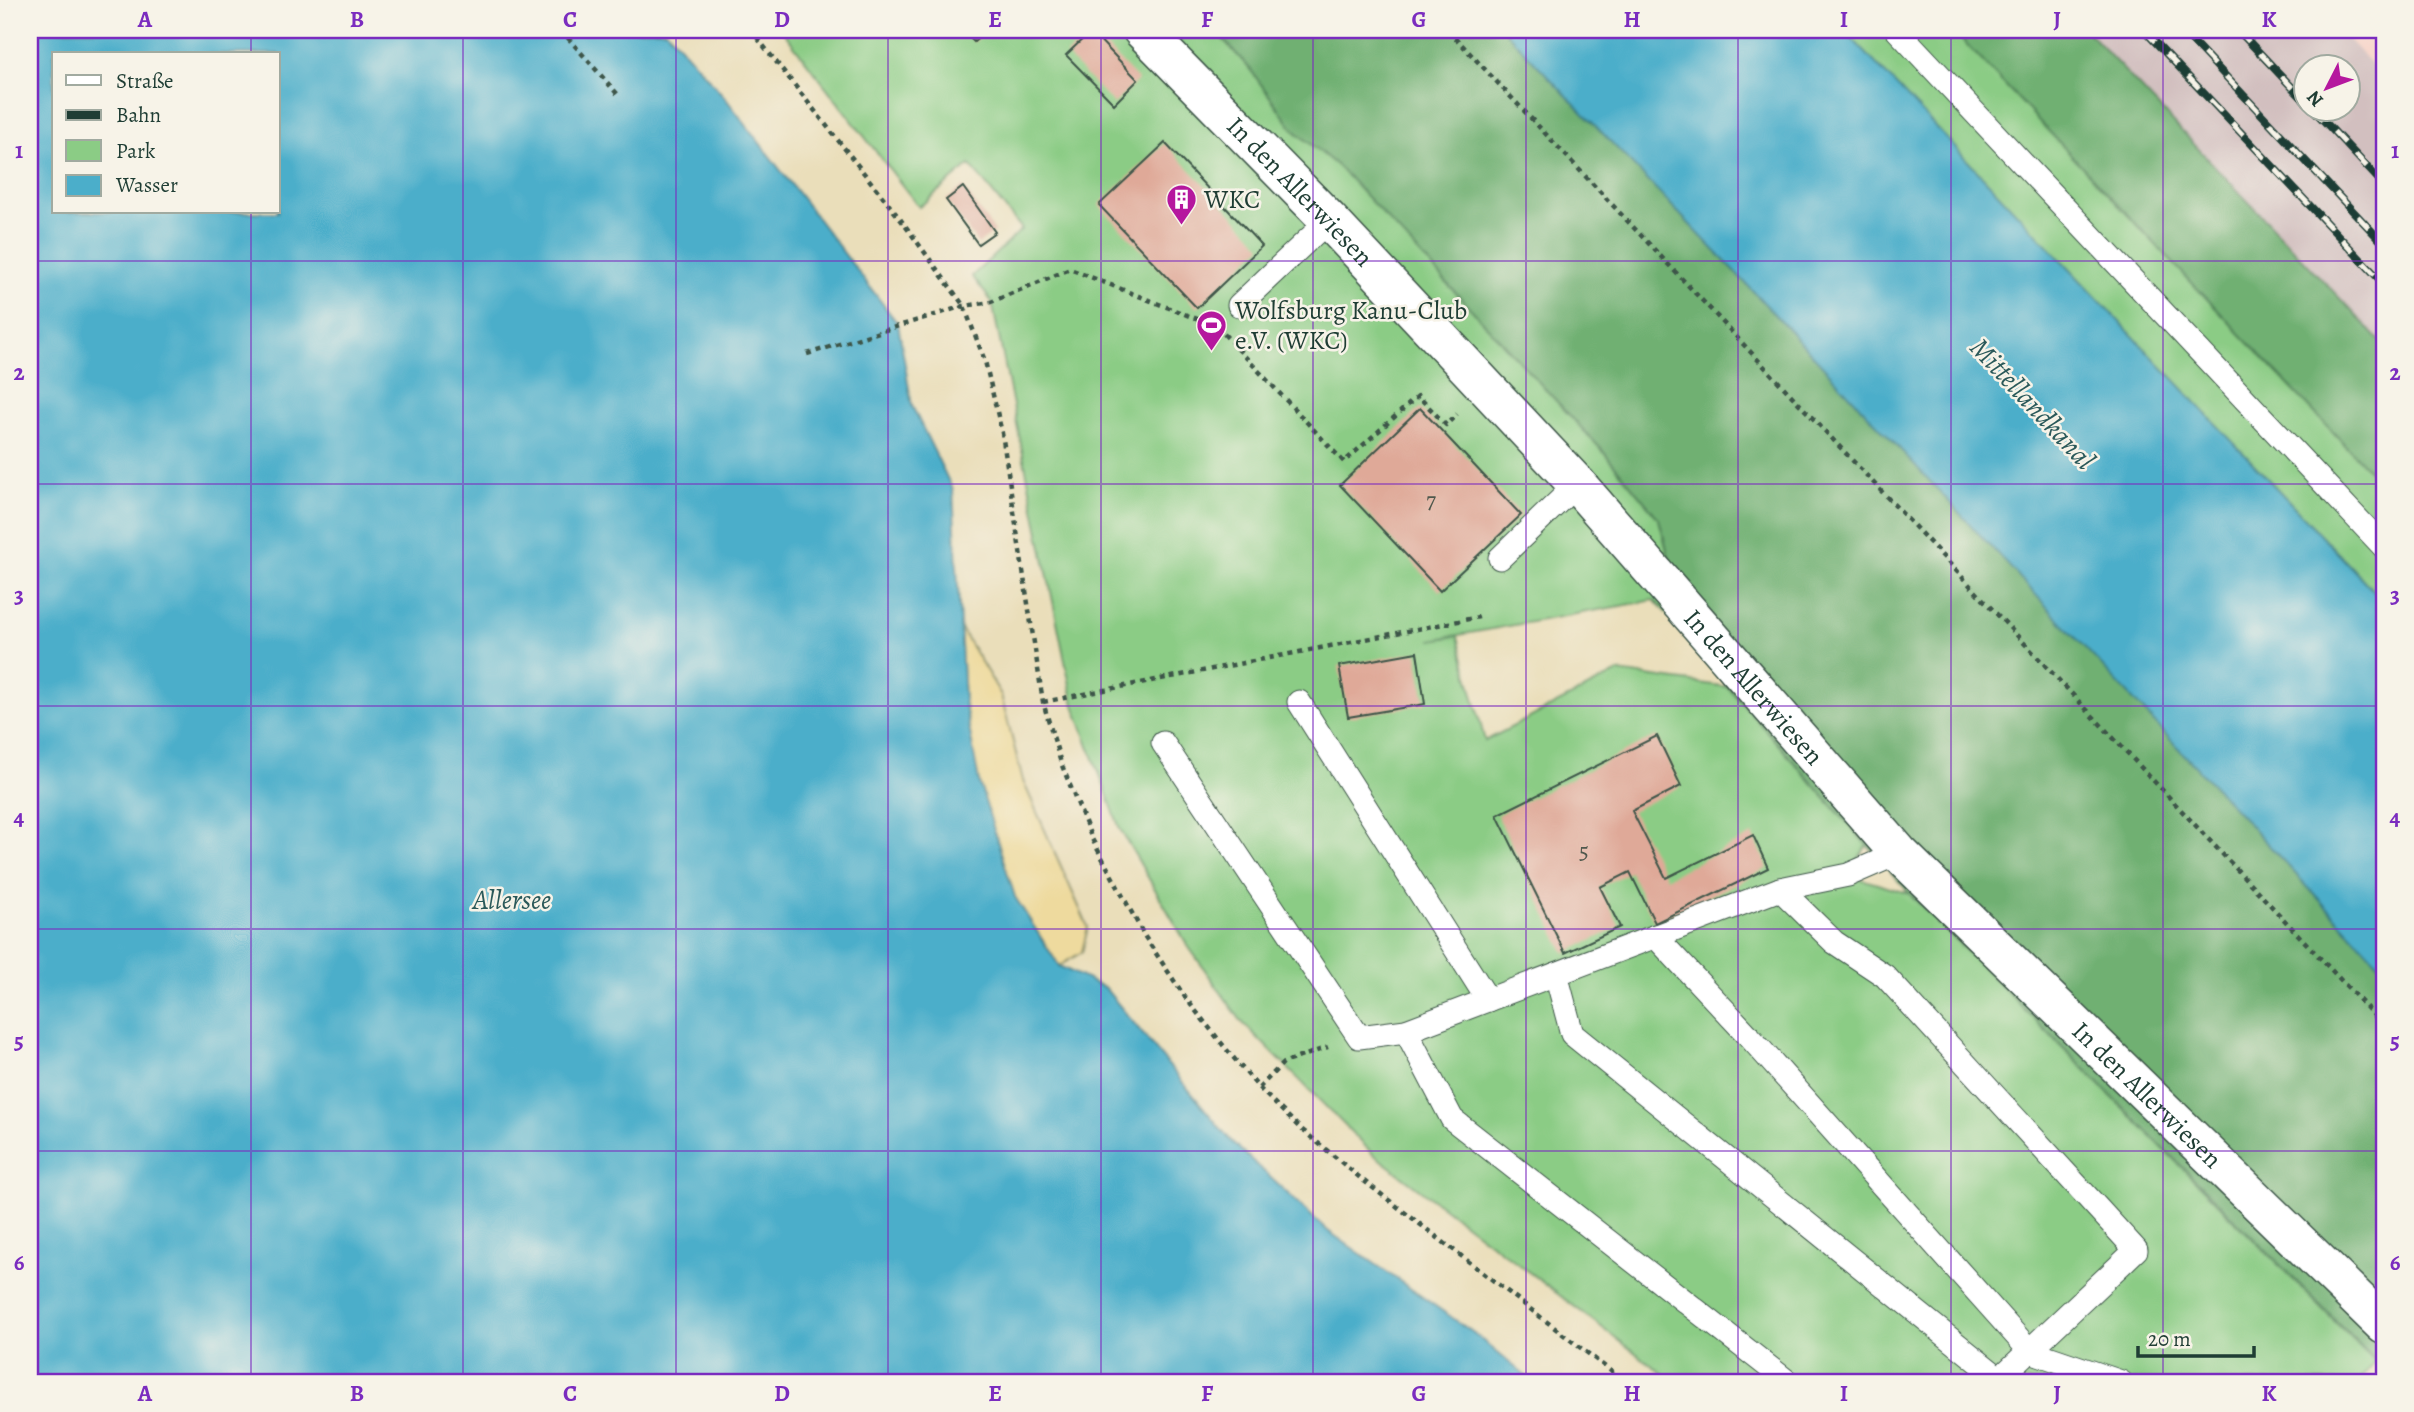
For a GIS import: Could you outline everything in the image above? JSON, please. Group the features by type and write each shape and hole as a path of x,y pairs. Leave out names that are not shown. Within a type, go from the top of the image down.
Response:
{"street":[{"name":"In den Allerwiesen","path":"1142,30 1329,220 1577,484 1899,853 2384,1325"}],"lane":[{"path":"1897,30 2384,547"},
{"path":"1239,305 1329,220"},
{"path":"1500,558 1577,484"},
{"path":"1299,702 1488,1000"},
{"path":"1163,743 1359,1037 1406,1031 1780,889 1848,875 1899,853"},
{"path":"1556,974 1572,1034 1998,1380 2136,1250 1885,976 1834,942 1780,889"},
{"path":"1656,936 2030,1351 2121,1382"},
{"path":"1406,1031 1452,1119 1788,1382"}],"path":[{"path":"561,30 620,97"},
{"path":"1448,30 2384,1026"},
{"path":"807,354 964,306 992,302 1070,269 1217,327 1344,462 1418,396 1446,425 1485,388"},
{"path":"1043,702 1479,617"},
{"path":"1259,1088 1283,1063 1359,1037"}],"shaded area":[{"path":"2086,30 2339,30 2360,52 2292,52 2292,122 2362,122 2362,55 2384,78 2384,345"},
{"path":"2339,30 2384,30 2384,78 2362,52"}],"green space":[{"path":"782,30 1215,30 1250,69 1294,130 1341,169 1601,449 1659,519 1690,638 1654,600 1431,640 1458,636 1485,741 1618,672 1728,687 1867,845 1848,875 1910,894 2375,1362 2358,1382 1674,1382 1373,1154 1242,1022 1188,946 1120,829 1074,705 992,302 972,276 1022,229 970,165 919,207"},
{"path":"1215,30 1504,30 1739,276 2384,969 2384,1369 1910,894 1728,687 1690,638 1659,519 1601,449 1341,169 1294,130 1250,69"},
{"path":"1844,30 1953,30 2384,486 2384,602"},
{"path":"1953,30 2086,30 2384,345 2384,486"}],"sand":[{"path":"960,627 1001,695 1023,781 1088,927 1082,952 1059,966 1015,897 979,782 964,700"}],"water":[{"name":"Allersee","path":"30,30 666,30 723,95 898,324 912,406 953,490 964,700 979,782 1015,897 1059,966 1105,988 1231,1141 1328,1231 1471,1331 1533,1382 30,1382"},
{"name":"Mittellandkanal","path":"1504,30 1844,30 2384,602 2384,969 1739,276"}],"building":[{"path":"962,30 987,30 974,42"},
{"path":"1091,31 1138,80 1114,104 1066,55"},
{"name":"WKC","path":"1165,143 1262,246 1197,308 1099,205"},
{"path":"963,187 995,232 978,244 946,200"},
{"path":"1420,408 1521,515 1440,591 1340,485"},
{"path":"1417,652 1425,704 1348,717 1339,666"},
{"path":"1657,736 1681,786 1632,811 1666,878 1753,835 1768,868 1655,923 1630,872 1600,887 1620,927 1565,953 1497,815"}],"railway":[{"path":"2144,30 2384,284"},
{"path":"2182,30 2384,244"},
{"path":"2238,30 2292,87"},
{"path":"2325,122 2384,185"}],"place":[{"name":"WKC","path":"1181,226"},
{"name":"Wolfsburg Kanu-Club e.V. (WKC)","path":"1212,352"}]}
